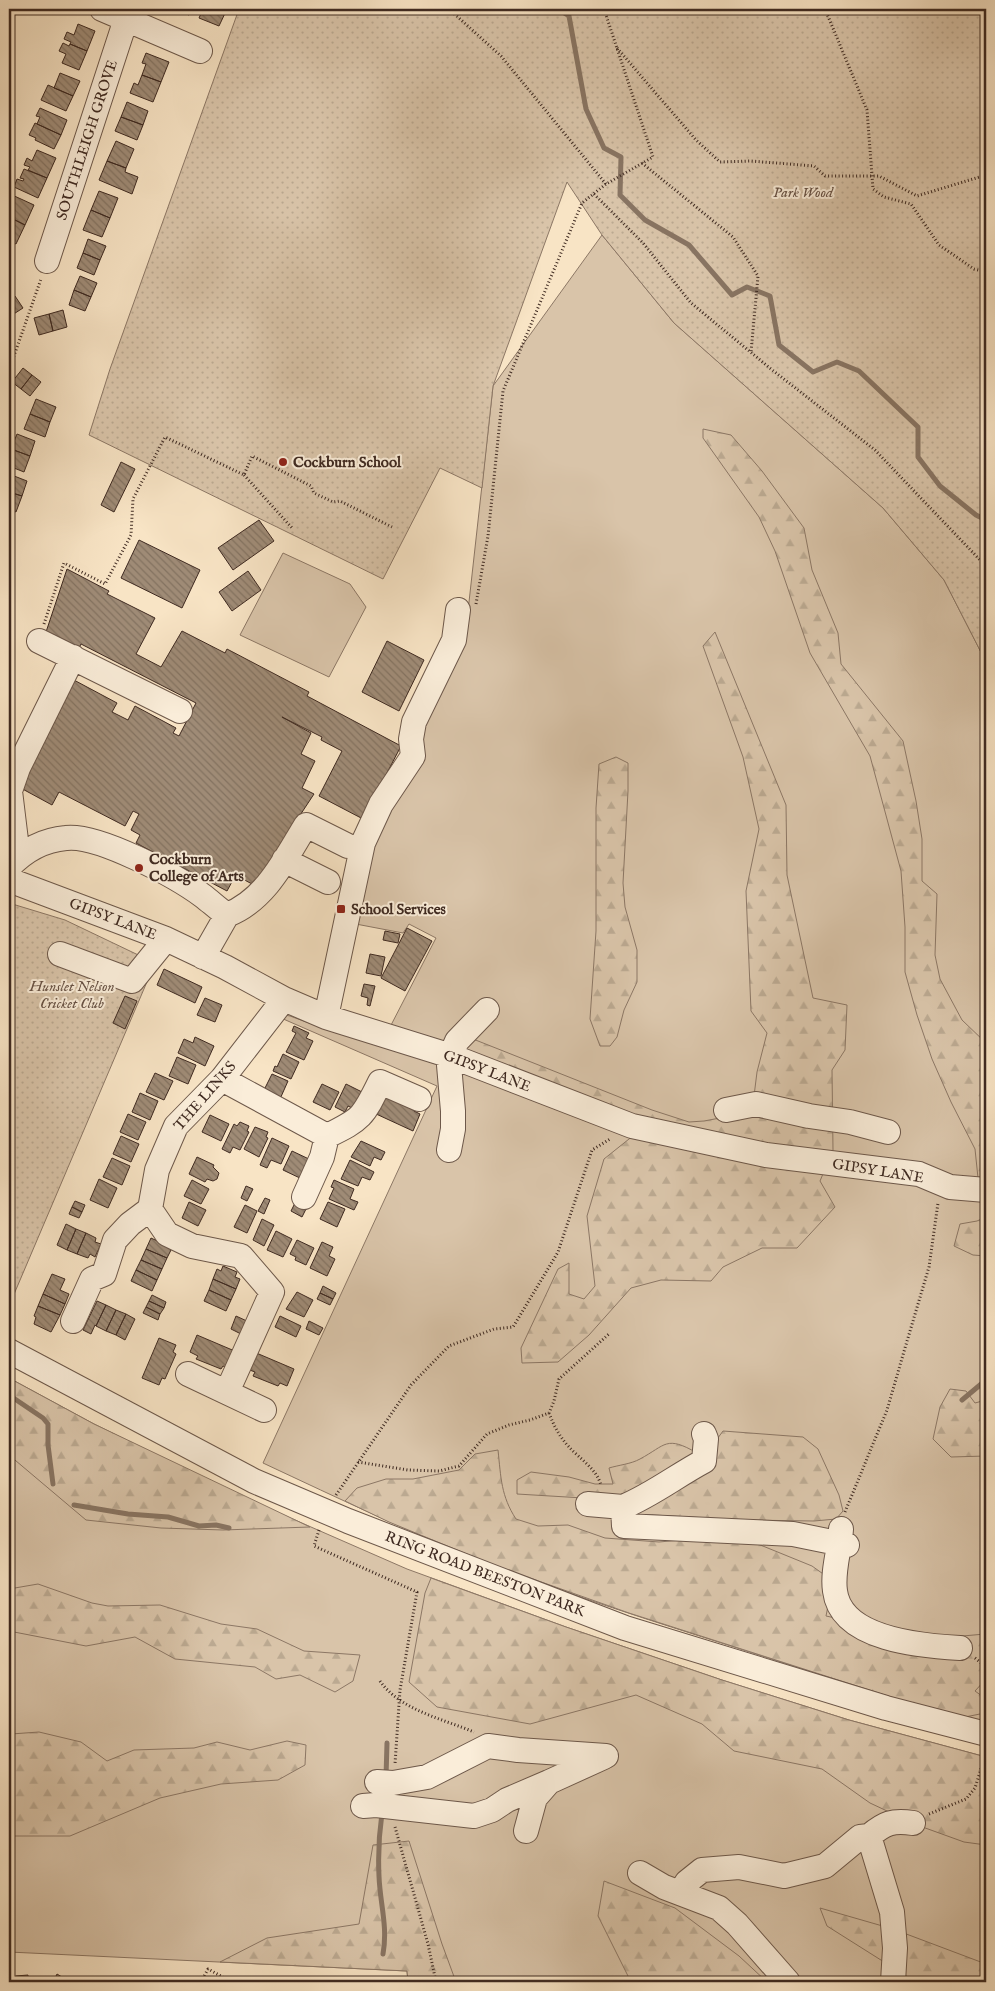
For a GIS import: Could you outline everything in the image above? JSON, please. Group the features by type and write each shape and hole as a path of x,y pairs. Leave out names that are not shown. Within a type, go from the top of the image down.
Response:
{"street":[{"path":"102,9 200,51"},
{"name":"SOUTHLEIGH GROVE","path":"47,261 126,19"},
{"path":"326,1016 363,843 381,804 413,756 411,739 414,722 466,611"},
{"path":"39,641 180,711"},
{"path":"13,862 10,791 18,768 73,658"},
{"path":"203,957 227,916 241,910 254,900 270,882 306,826 348,846"},
{"path":"13,862 36,845 67,837 98,842 167,874 202,896 227,916"},
{"path":"284,860 328,882"},
{"name":"GIPSY LANE","path":"9,880 166,939 284,999 326,1016 453,1057 632,1126 766,1156 919,1174 950,1187 986,1190"},
{"path":"60,954 132,981 166,939"},
{"name":"THE LINKS","path":"150,1209 157,1170 176,1126 222,1079 284,999"},
{"path":"449,1150 453,1111 449,1065 453,1057 453,1050 457,1040 487,1010"},
{"path":"222,1079 331,1140"},
{"path":"304,1197 331,1140 363,1115 380,1082 419,1099"},
{"path":"726,1110 756,1104 850,1122 888,1132"},
{"path":"73,1321 104,1279 115,1240 130,1224 150,1209 167,1234 192,1246 240,1256 272,1292 226,1392"},
{"name":"RING ROAD BEESTON PARK","path":"9,1351 254,1481 325,1511 625,1628 886,1708 986,1734"},
{"path":"188,1374 264,1410"},
{"path":"704,1434 706,1439 704,1461 680,1474 646,1497 606,1506 624,1526 793,1534 842,1540 836,1567 835,1591 840,1608 847,1617 869,1630 893,1640 925,1646 960,1648"},
{"path":"363,1806 376,1805 474,1816 492,1810 507,1800 606,1756 488,1746 427,1777 393,1783 377,1782"},
{"path":"526,1831 535,1798 549,1782"},
{"path":"680,1893 687,1882 702,1870 739,1867 784,1876 825,1866 860,1837 869,1836 882,1826 897,1821 913,1823"},
{"path":"869,1836 892,1912 896,1948 893,1982"},
{"path":"640,1873 680,1893 719,1908 737,1924 788,1982"}],"path":[{"path":"449,9 501,56 606,184"},
{"path":"466,611 488,536 503,391 582,203 606,184 653,157 604,9"},
{"path":"825,9 867,110 874,189 884,197 911,204 939,245 974,269 986,272"},
{"path":"615,45 696,140 720,162 814,166 825,176 879,176 917,196 986,175"},
{"path":"642,163 733,237 758,276 751,353"},
{"path":"594,194 642,243 691,303 751,353 875,450 980,561 986,573"},
{"path":"9,370 47,261"},
{"path":"39,641 64,564 105,584 131,535 133,499 165,437 244,474 293,529"},
{"path":"244,474 252,456 311,486 314,493 333,502 340,501 392,527"},
{"path":"371,1572 314,1546 325,1511 411,1385 449,1346 494,1329 513,1327 558,1252 592,1150 632,1126"},
{"path":"842,1540 852,1494 865,1467 887,1410 929,1267 940,1183"},
{"path":"358,1462 408,1470 439,1471 460,1466 487,1434 548,1413 554,1401 559,1379 610,1333"},
{"path":"548,1413 556,1430 600,1481 606,1506"},
{"path":"380,1681 387,1692 400,1700 424,1712 480,1734"},
{"path":"913,1823 928,1814 966,1799 975,1788 986,1752"},
{"path":"201,1982 208,1969 232,1982"}],"green space":[{"name":"Park Wood","path":"239,9 986,9 986,662 944,580 883,508 674,323 602,235 567,182 493,386 482,488 440,468 383,579 89,435 110,369"},
{"path":"602,235 674,323 883,508 944,580 986,662 986,1722 826,1676 554,1588 437,1542 263,1463 437,1086 281,1018 285,1015 290,1016 328,1030 354,1035 389,1029 436,938 409,924 403,933 340,921 466,629 493,386"},
{"path":"703,429 731,435 762,471 804,528 812,570 838,633 841,664 903,741 922,839 922,881 937,894 935,955 940,979 962,1020 986,1043 986,1180 978,1178 975,1149 932,1059 905,972 905,927 901,871 870,756 810,653 775,551 759,517 703,438"},
{"path":"283,553 350,584 366,607 329,677 240,635"},
{"path":"715,632 786,805 787,875 813,998 847,1005 845,1050 832,1070 833,1150 820,1181 835,1207 797,1248 762,1248 723,1267 711,1281 661,1280 631,1288 589,1335 558,1362 522,1363 521,1348 558,1269 569,1263 569,1294 584,1299 595,1286 587,1216 604,1159 634,1135 464,1052 473,1039 652,1110 689,1122 752,1112 757,1072 767,1033 751,1011 746,891 759,829 743,757 703,646"},
{"path":"616,757 628,763 623,883 625,907 637,950 637,982 624,1010 617,1037 610,1046 600,1046 590,1019 596,931 596,808 599,764"},
{"name":"Hunslet Nelson Cricket Club","path":"9,903 65,920 155,963 9,1306"},
{"path":"986,1217 986,1256 973,1255 954,1246 960,1224 977,1221"},
{"path":"9,1378 94,1424 247,1499 407,1569 566,1627 722,1680 849,1720 986,1757 986,1982 408,1982 407,1971 9,1952"},
{"path":"9,1378 94,1424 310,1527 223,1530 161,1528 86,1520 9,1455"},
{"path":"950,1389 966,1391 975,1403 986,1400 986,1456 951,1457 933,1439 940,1407"},
{"path":"723,1431 803,1437 818,1449 839,1495 843,1511 836,1519 814,1521 742,1520 636,1514 600,1499 517,1494 517,1480 531,1472 569,1477 595,1484 613,1484 609,1468 636,1461 661,1446 672,1443 679,1444 697,1453 712,1446"},
{"path":"498,1450 501,1478 507,1502 516,1519 538,1526 568,1525 605,1538 659,1542 703,1538 753,1542 812,1566 833,1581 826,1616 859,1623 895,1642 985,1634 986,1679 975,1691 986,1699 985,1713 965,1717 910,1703 629,1613 496,1566 389,1522 345,1501 357,1488 386,1479 413,1479 459,1470 475,1454"},
{"path":"431,1578 566,1627 722,1680 849,1720 986,1757 986,1845 964,1842 917,1825 870,1803 822,1769 734,1751 702,1724 636,1695 530,1724 437,1707 409,1682 425,1593"},
{"path":"38,1584 92,1603 108,1606 160,1605 221,1624 257,1629 304,1651 360,1655 353,1681 335,1692 300,1675 276,1679 255,1667 175,1659 135,1637 86,1646 9,1631 9,1589"},
{"path":"9,1732 11,1734 39,1732 81,1742 107,1761 134,1750 194,1748 217,1742 250,1750 287,1741 306,1745 305,1765 278,1780 221,1784 160,1798 70,1836 9,1836"},
{"path":"409,1841 456,1982 408,1982 407,1971 220,1962 267,1938 359,1924 373,1845"},
{"path":"604,1881 675,1908 739,1956 767,1982 631,1982 598,1916"},
{"path":"820,1908 893,1929 986,1964 986,1982 920,1982 911,1979 827,1926"}],"building":[{"path":"175,9 191,9 189,15"},
{"path":"203,9 227,9 219,26 199,18"},
{"path":"78,24 95,31 87,51 70,44 71,42 64,39 67,32 74,35"},
{"path":"63,43 87,51 79,70 62,63 66,54 59,51"},
{"path":"146,53 169,62 161,82 142,75 146,64 142,63"},
{"path":"60,73 80,81 73,96 54,88"},
{"path":"142,75 161,82 153,102 130,93 134,83 138,85"},
{"path":"48,85 73,96 66,111 41,100"},
{"path":"127,102 148,111 143,125 121,117"},
{"path":"40,108 67,120 61,135 37,124 40,117 36,116"},
{"path":"121,117 143,125 137,140 115,131"},
{"path":"35,123 61,135 54,149 29,135"},
{"path":"116,141 134,149 126,168 107,161"},
{"path":"37,150 56,158 47,178 28,170 30,167 24,165 27,158 32,161"},
{"path":"107,161 126,168 125,172 138,177 132,194 99,180"},
{"path":"24,169 47,178 38,198 14,187 17,179 23,181 24,179 20,178"},
{"path":"99,191 118,198 110,218 91,210"},
{"path":"10,194 34,205 25,225 9,217"},
{"path":"91,210 110,218 102,237 83,230"},
{"path":"9,217 25,225 16,244 9,241"},
{"path":"88,239 106,246 100,260 83,253"},
{"path":"9,248 14,251 9,264"},
{"path":"83,253 100,260 94,275 77,268"},
{"path":"80,276 97,283 91,297 74,290"},
{"path":"74,290 91,297 85,311 69,305"},
{"path":"15,296 23,308 9,317 9,300"},
{"path":"63,310 67,327 53,331 49,314"},
{"path":"49,314 53,331 39,335 34,318"},
{"path":"23,368 32,375 21,389 12,382"},
{"path":"32,375 41,382 30,396 21,389"},
{"path":"36,399 56,407 50,422 30,414"},
{"path":"30,414 50,422 45,437 24,429"},
{"path":"17,434 35,441 30,456 11,449"},
{"path":"11,449 30,456 24,472 9,466"},
{"path":"121,462 135,469 114,512 101,505"},
{"path":"9,474 27,481 22,496 9,492"},
{"path":"9,492 22,496 16,512 9,509"},
{"path":"259,520 274,541 233,570 218,548"},
{"path":"139,540 200,570 182,608 121,578"},
{"path":"67,569 109,591 107,594 155,618 136,654 161,667 182,631 225,653 227,649 309,692 307,696 401,746 363,819 319,796 342,751 321,740 322,737 282,717 311,733 301,754 315,761 302,788 314,794 254,885 237,876 227,891 136,843 140,835 131,830 139,814 133,811 125,826 59,792 52,805 17,786 72,679 117,703 112,712 128,720 135,706 176,728 173,733 179,736 196,703 81,644 79,648 46,632"},
{"path":"248,571 261,590 232,611 219,592"},
{"path":"387,641 424,660 399,711 362,692"},
{"path":"407,928 432,941 405,991 381,978"},
{"path":"385,931 400,934 398,943 383,940"},
{"path":"370,954 385,957 381,976 366,973"},
{"path":"164,969 202,987 195,1003 157,985"},
{"path":"364,984 375,986 370,1006 367,1005 368,998 361,996"},
{"name":"Hunslet Nelson Cricket Club","path":"125,996 137,1001 125,1029 113,1023"},
{"path":"205,998 222,1005 215,1022 197,1015"},
{"path":"294,1026 309,1033 306,1038 313,1041 304,1060 286,1052 296,1033 292,1031"},
{"path":"195,1037 214,1046 205,1066 178,1053 184,1039 193,1043"},
{"path":"283,1054 299,1062 291,1079 273,1071"},
{"path":"177,1057 196,1065 188,1084 169,1076"},
{"path":"155,1073 173,1081 164,1100 146,1092"},
{"path":"272,1074 288,1081 280,1099 263,1092"},
{"path":"322,1084 339,1092 330,1110 313,1102"},
{"path":"346,1084 362,1092 354,1109 348,1106 345,1112 335,1107"},
{"path":"140,1093 158,1101 150,1120 132,1112"},
{"path":"382,1096 389,1099 390,1096 415,1107 414,1111 420,1114 413,1131 374,1113"},
{"path":"128,1114 146,1122 138,1140 120,1132"},
{"path":"210,1115 229,1124 221,1141 202,1132"},
{"path":"240,1122 249,1126 247,1131 249,1132 240,1150 233,1147 230,1153 222,1149 234,1124 237,1126"},
{"path":"255,1127 268,1132 266,1137 268,1138 259,1157 244,1149"},
{"path":"121,1136 139,1144 131,1162 113,1154"},
{"path":"272,1138 289,1146 281,1164 271,1160 267,1168 260,1165"},
{"path":"361,1141 385,1152 381,1160 374,1157 370,1166 351,1157"},
{"path":"292,1151 311,1160 302,1179 283,1170"},
{"path":"197,1157 214,1165 213,1167 219,1173 217,1179 213,1181 207,1179 205,1182 189,1174"},
{"path":"112,1158 130,1166 122,1185 103,1177"},
{"path":"350,1160 374,1172 370,1180 362,1177 358,1186 341,1179"},
{"path":"99,1179 117,1188 108,1208 90,1200"},
{"path":"192,1180 209,1189 201,1204 184,1196"},
{"path":"334,1180 354,1189 350,1199 358,1202 354,1210 329,1199 334,1188 331,1187"},
{"path":"246,1186 253,1189 247,1201 241,1198"},
{"path":"265,1198 270,1200 264,1214 258,1211"},
{"path":"297,1199 308,1205 302,1217 291,1211"},
{"path":"75,1201 85,1205 82,1212 72,1207"},
{"path":"189,1202 206,1210 198,1226 182,1218"},
{"path":"328,1202 345,1209 337,1227 320,1219"},
{"path":"245,1205 257,1211 247,1233 234,1227"},
{"path":"72,1207 82,1212 79,1218 69,1214"},
{"path":"262,1219 274,1225 264,1246 253,1240"},
{"path":"66,1224 76,1229 67,1250 57,1245"},
{"path":"76,1229 86,1233 77,1254 67,1250"},
{"path":"276,1231 292,1239 283,1257 267,1250"},
{"path":"86,1233 96,1238 95,1242 101,1244 95,1257 90,1254 88,1258 77,1254"},
{"path":"151,1238 172,1248 167,1258 146,1249"},
{"path":"297,1240 314,1248 306,1265 295,1260 296,1257 290,1254"},
{"path":"322,1242 333,1247 329,1256 335,1259 327,1276 310,1268"},
{"path":"146,1249 167,1258 162,1269 141,1260"},
{"path":"141,1260 162,1269 157,1280 136,1270"},
{"path":"223,1266 237,1272 235,1277 240,1279 236,1289 213,1279 217,1269 221,1271"},
{"path":"136,1270 157,1280 152,1291 131,1281"},
{"path":"52,1274 65,1279 60,1290 69,1294 65,1304 43,1294"},
{"path":"213,1279 236,1289 231,1300 209,1290"},
{"path":"323,1286 336,1293 333,1299 320,1293"},
{"path":"209,1290 231,1300 226,1311 204,1301"},
{"path":"297,1292 313,1300 304,1317 286,1309"},
{"path":"320,1293 333,1299 330,1305 317,1299"},
{"path":"43,1294 65,1304 60,1315 38,1306"},
{"path":"152,1295 166,1302 164,1308 149,1301"},
{"path":"97,1301 106,1305 91,1334 83,1330"},
{"path":"149,1301 164,1308 160,1314 146,1307"},
{"path":"106,1305 116,1310 106,1331 96,1326"},
{"path":"38,1306 60,1315 51,1332 34,1324 36,1317 34,1316"},
{"path":"146,1307 160,1314 158,1320 143,1313"},
{"path":"116,1310 126,1314 116,1335 106,1331"},
{"path":"126,1314 135,1319 125,1340 116,1335"},
{"path":"236,1316 249,1322 243,1335 231,1329"},
{"path":"280,1316 301,1326 296,1337 275,1327"},
{"path":"309,1321 323,1328 319,1335 306,1329"},
{"path":"197,1335 237,1352 230,1369 223,1366 221,1369 196,1359 198,1356 190,1352"},
{"path":"159,1338 176,1345 173,1352 176,1354 165,1379 162,1378 159,1385 142,1378"},
{"path":"254,1352 294,1369 287,1386 280,1383 278,1386 253,1376 255,1372 247,1369"},
{"path":"57,1974 70,1982 53,1982"},
{"path":"28,1975 28,1982 16,1982 16,1976"}],"waterway":[{"path":"558,9 569,16 586,109 604,148 621,157 620,195 645,220 689,245 732,295 747,287 770,296 779,345 813,372 837,362 859,371 918,427 918,457 940,486 976,515 986,520"},
{"path":"962,1400 986,1380"},
{"path":"9,1395 43,1418 48,1424 48,1445 53,1484"},
{"path":"74,1505 128,1514 168,1517 199,1526 216,1525 229,1528"},
{"path":"386,1777 387,1743"},
{"path":"382,1813 379,1860 385,1934 383,1954"}],"place":[{"name":"Cockburn School","path":"283,462"},
{"name":"Cockburn College of Arts","path":"139,868"},
{"name":"School Services","path":"341,909"}]}
